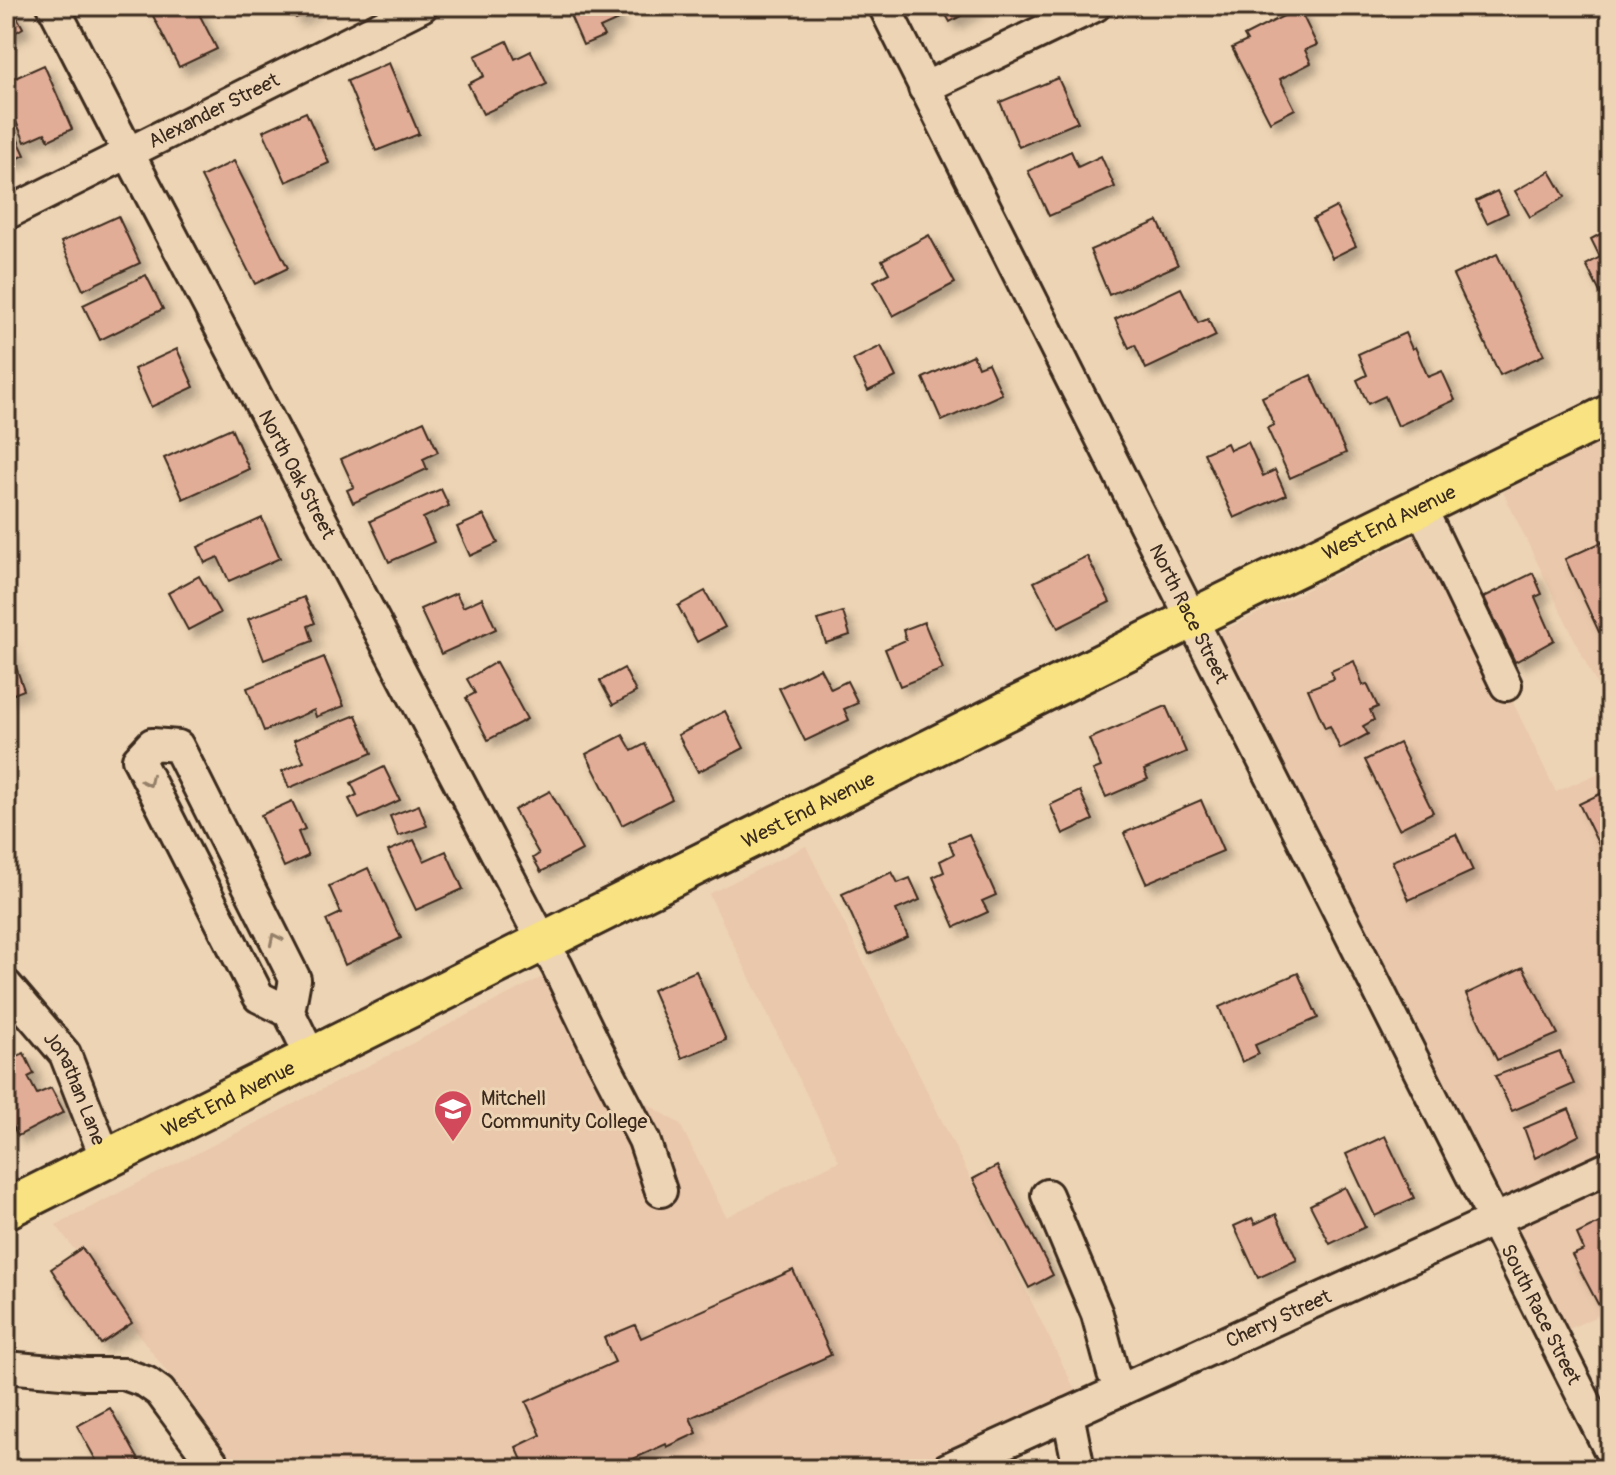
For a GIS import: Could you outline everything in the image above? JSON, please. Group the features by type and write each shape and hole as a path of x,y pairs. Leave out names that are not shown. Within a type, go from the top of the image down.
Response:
{"main road":[{"name":"West End Avenue","path":"6,1209 1193,618 1610,414"}],"street":[{"name":"North Oak Street","path":"53,6 557,966 644,1140 661,1191"},
{"name":"Alexander Street","path":"6,214 422,6"},
{"name":"North Race Street","path":"884,6 1494,1220"},
{"path":"924,88 1095,6"},
{"path":"1421,508 1506,685"},
{"path":"289,1012 259,997 157,799 138,759 152,744 178,746 295,979 289,1012 311,1057"},
{"name":"Jonathan Lane","path":"6,985 65,1054 106,1159"},
{"name":"Cherry Street","path":"947,1469 1610,1167"},
{"path":"1047,1195 1097,1314 1113,1373 1121,1390"},
{"name":"South Race Street","path":"1494,1220 1610,1451"},
{"path":"6,1367 124,1374 146,1382 160,1392 217,1469"},
{"path":"1068,1414 1079,1469"}],"shaded area":[{"path":"1610,438 1610,712 1503,492"},
{"path":"1430,529 1556,792 1610,768 1610,1310 1560,1333 1216,634"},
{"name":"Mitchell Community College","path":"806,846 1080,1400 929,1469 240,1469 56,1225 562,967 620,1087 680,1124 726,1217 839,1161 709,894"}],"building":[{"path":"6,6 11,6 23,28 6,38"},
{"path":"148,6 195,6 217,49 179,67"},
{"path":"289,6 317,6 296,18"},
{"path":"566,6 612,6 618,20 600,28 604,36 583,45"},
{"path":"941,6 979,6 950,22"},
{"path":"1299,8 1317,45 1305,50 1311,63 1280,79 1295,109 1270,122 1232,48 1247,41 1244,36"},
{"path":"507,41 515,59 531,51 547,84 483,114 468,84 484,76 475,56"},
{"path":"389,63 419,134 376,151 347,81"},
{"path":"44,65 72,129 49,140 45,133 25,142 6,99 6,82"},
{"path":"1058,78 1078,122 1019,147 1000,102"},
{"path":"306,112 329,163 286,182 263,131"},
{"path":"6,114 25,155 6,164"},
{"path":"1071,151 1078,167 1101,156 1115,187 1049,216 1028,171"},
{"path":"234,161 288,268 255,284 201,177"},
{"path":"1550,171 1565,197 1530,217 1515,191"},
{"path":"1497,191 1508,213 1487,223 1476,201"},
{"path":"1336,207 1356,246 1332,258 1313,219"},
{"path":"118,216 140,263 83,290 61,242"},
{"path":"1158,221 1178,265 1109,295 1090,250"},
{"path":"1610,229 1610,312 1586,265 1600,257 1591,239"},
{"path":"929,235 955,283 893,316 874,281 889,273 882,260"},
{"path":"1497,254 1544,355 1500,375 1453,275"},
{"path":"146,275 163,309 100,340 83,305"},
{"path":"1181,288 1198,323 1208,319 1216,336 1146,369 1135,345 1129,348 1115,319"},
{"path":"1405,333 1428,377 1442,371 1455,400 1398,426 1385,396 1368,404 1357,380 1367,375 1358,354"},
{"path":"881,346 896,377 868,391 853,360"},
{"path":"177,349 194,387 151,407 134,369"},
{"path":"973,355 978,367 988,363 1002,394 942,421 923,378"},
{"path":"1311,375 1346,453 1290,478 1267,428 1274,425 1262,397"},
{"path":"424,421 438,452 423,459 427,469 353,503 347,490 354,487 341,459"},
{"path":"231,428 249,469 183,499 164,458"},
{"path":"1248,442 1263,476 1275,470 1286,495 1234,518 1204,453 1227,443 1230,450"},
{"path":"441,489 449,506 423,518 434,542 389,562 370,521"},
{"path":"484,515 498,543 470,556 457,527"},
{"path":"262,518 280,558 229,581 218,557 205,563 198,547"},
{"path":"1602,542 1610,559 1610,627 1599,632 1565,559"},
{"path":"1087,556 1110,602 1058,628 1034,582"},
{"path":"1533,573 1542,594 1535,597 1554,640 1515,662 1484,597"},
{"path":"199,576 220,613 188,630 168,593"},
{"path":"705,591 725,627 697,642 678,606"},
{"path":"456,593 463,607 482,598 496,629 441,654 420,609"},
{"path":"304,597 315,623 308,626 313,641 264,660 248,619"},
{"path":"843,612 850,635 826,643 818,620"},
{"path":"924,622 943,669 900,686 885,649 906,640 903,630"},
{"path":"6,638 24,690 6,697"},
{"path":"324,657 344,706 316,717 314,710 264,731 247,688"},
{"path":"1354,661 1363,685 1367,684 1378,707 1370,710 1374,720 1363,726 1368,734 1340,749 1330,726 1325,728 1308,689 1334,679 1331,671"},
{"path":"496,662 527,719 488,740 466,698 475,693 467,679"},
{"path":"624,668 636,692 613,705 600,681"},
{"path":"820,668 831,689 847,681 858,703 844,709 849,720 805,741 779,688"},
{"path":"1166,706 1186,752 1144,770 1148,779 1106,797 1093,770 1101,767 1089,739"},
{"path":"725,711 744,748 698,772 678,735"},
{"path":"356,715 372,753 289,788 282,771 304,762 294,740"},
{"path":"623,735 632,751 645,744 672,799 622,825 586,754"},
{"path":"1399,743 1433,812 1399,829 1365,760"},
{"path":"384,767 400,800 359,819 349,799 357,795 351,783"},
{"path":"1610,789 1610,868 1579,804"},
{"path":"550,791 582,850 541,872 533,858 539,854 514,810"},
{"path":"1080,791 1093,820 1063,834 1050,805"},
{"path":"1201,800 1223,851 1146,883 1124,833"},
{"path":"292,801 305,829 298,832 308,856 284,867 261,815"},
{"path":"419,805 427,826 398,836 390,816"},
{"path":"969,834 996,895 982,901 988,912 955,927 933,877 944,872 940,861 954,854 949,842"},
{"path":"1456,834 1473,871 1409,900 1392,861"},
{"path":"414,840 424,861 446,851 463,889 416,910 388,851"},
{"path":"368,868 401,938 345,965 326,920 341,913 329,886"},
{"path":"892,872 898,883 910,878 920,900 896,910 908,937 869,954 842,894"},
{"path":"1523,967 1558,1034 1497,1060 1466,994"},
{"path":"696,971 726,1040 682,1058 652,990"},
{"path":"1298,973 1318,1018 1255,1045 1259,1054 1242,1062 1219,1007"},
{"path":"1560,1052 1574,1084 1512,1111 1495,1076"},
{"path":"24,1053 34,1074 28,1077 37,1094 51,1088 64,1112 18,1136 6,1113 6,1061"},
{"path":"1569,1109 1580,1135 1535,1158 1524,1128"},
{"path":"1385,1136 1414,1198 1375,1216 1346,1154"},
{"path":"997,1166 1053,1275 1029,1288 973,1179"},
{"path":"1345,1187 1365,1227 1330,1244 1310,1205"},
{"path":"1276,1214 1297,1260 1258,1278 1234,1226 1252,1218 1255,1224"},
{"path":"1605,1220 1610,1231 1610,1297 1598,1304 1572,1255 1584,1250 1577,1234"},
{"path":"82,1248 132,1323 101,1344 51,1269"},
{"path":"793,1270 831,1355 690,1418 697,1433 611,1469 526,1469 516,1447 541,1435 526,1402 615,1362 604,1338 635,1325 641,1338"},
{"path":"110,1408 144,1469 101,1469 77,1426"}],"place":[{"name":"Mitchell Community College","path":"453,1143"}]}
